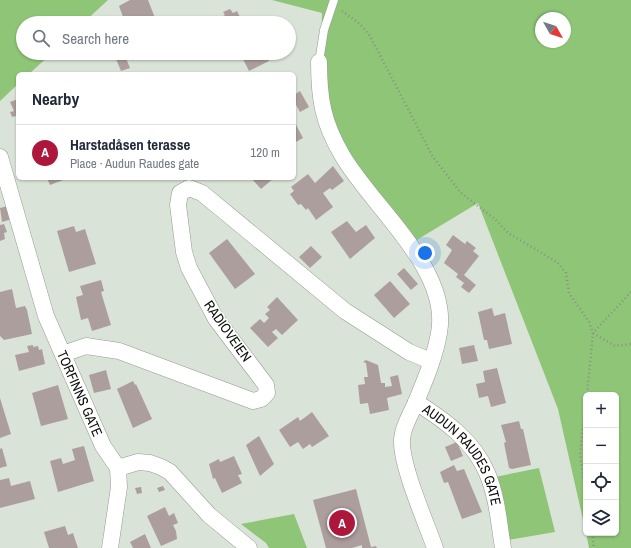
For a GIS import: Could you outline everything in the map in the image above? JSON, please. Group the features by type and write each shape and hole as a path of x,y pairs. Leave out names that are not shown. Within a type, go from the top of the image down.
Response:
{"street":[{"path":"319,62 319,92 325,118 342,156 416,254 434,287 439,306 440,333 416,402"},
{"name":"TORFINNS GATE","path":"0,157 46,316 103,446 118,468"},
{"name":"RADIOVEIEN","path":"63,354 86,346 104,347 179,372 253,401 261,399 267,393 266,385 216,319 189,268 184,252 178,204 180,193 189,188 202,193 345,311 409,352 431,361"},
{"name":"AUDUN RAUDES GATE","path":"435,548 405,463 402,440 406,425 416,402 450,426 479,456 488,473 495,499 503,548"},
{"path":"110,548 119,487 118,468 138,462 150,462 166,469 209,515 249,548"}],"lane":[{"path":"319,62 324,30 333,2"}],"path":[{"path":"333,2 360,24 370,36 433,156 461,193 495,219 508,233 557,262 566,273 569,293 589,322 593,332 587,392"},
{"path":"593,332 631,292"},
{"path":"593,332 615,346 631,344"},
{"path":"583,428 580,454 583,474"},
{"path":"592,536 594,548"}],"green space":[{"path":"0,0 108,0 91,16 16,16 16,60 44,60 31,72 16,72 16,86 0,101"},
{"path":"272,0 631,0 631,548 589,548 587,536 619,536 619,392 583,392 583,520 558,409 478,203 410,244 320,110 322,13"},
{"path":"539,468 555,532 508,540 495,477"},
{"path":"294,514 307,548 269,548 266,543 241,524"}],"building":[{"path":"130,0 148,0 154,16 123,16 119,6"},
{"path":"230,9 233,13 237,11 240,16 223,16 225,15 223,12"},
{"path":"116,60 127,60 130,68 121,71"},
{"path":"244,60 268,60 269,61 249,71"},
{"path":"300,91 309,107 300,112 296,105 296,94"},
{"path":"16,100 16,116 12,117 10,112 14,111 10,102"},
{"path":"296,125 303,138 296,142"},
{"path":"333,166 344,181 332,190 330,188 323,193 333,207 316,220 308,208 306,210 301,204 298,205 290,194 294,191 291,187 308,174 315,183"},
{"path":"48,180 63,180 50,185"},
{"path":"253,180 272,180 261,189"},
{"path":"8,206 12,219 2,222 0,208"},
{"path":"347,221 356,232 366,225 375,238 350,259 331,232"},
{"path":"4,224 7,232 4,233 5,239 0,241 0,225"},
{"path":"74,226 76,232 85,229 96,264 69,272 57,231"},
{"path":"453,235 465,244 467,241 476,248 473,251 479,256 464,275 476,285 469,293 461,287 464,283 456,277 458,274 444,263 452,250 446,245"},
{"path":"227,239 255,274 235,289 209,253"},
{"path":"311,246 322,257 310,268 299,257"},
{"path":"404,268 418,284 411,290 397,274"},
{"path":"101,280 104,291 101,292 111,325 92,331 88,318 81,320 76,297 83,295 80,286"},
{"path":"390,281 410,304 394,318 374,295"},
{"path":"12,289 16,308 25,306 27,310 32,334 4,340 0,336 0,292"},
{"path":"277,297 298,320 282,335 276,329 272,332 278,338 268,347 250,328 260,319 264,323 269,318 265,314 270,310 267,307"},
{"path":"492,308 494,316 505,313 512,344 489,349 487,340 484,340 478,312"},
{"path":"33,345 33,347 38,346 39,350 42,349 45,364 19,371 15,355 29,352 27,346"},
{"path":"474,345 478,361 462,364 459,348"},
{"path":"366,360 378,365 381,383 385,383 385,387 392,386 390,377 398,375 402,394 387,398 389,410 370,414 368,403 360,404 358,385 365,384 364,377 368,377 366,363 363,362"},
{"path":"497,368 506,403 491,407 488,396 479,398 476,384 485,382 483,371"},
{"path":"106,370 111,389 94,393 89,375"},
{"path":"133,381 135,385 136,384 152,419 133,428 117,389"},
{"path":"58,385 68,419 41,426 32,393"},
{"path":"0,398 11,434 0,438"},
{"path":"312,412 329,436 312,447 310,444 303,449 298,442 290,447 279,430 298,417 300,421"},
{"path":"519,421 521,429 523,429 531,465 512,469 509,468 504,443 506,442 501,425"},
{"path":"259,436 274,464 260,476 246,445"},
{"path":"457,442 463,456 451,461 445,447"},
{"path":"84,446 94,481 58,492 50,461 61,458 63,464 75,460 72,449"},
{"path":"2,448 7,466 0,468 0,449"},
{"path":"234,456 242,474 238,475 242,483 222,493 215,478 213,479 209,464 219,459 220,462"},
{"path":"454,465 457,471 464,469 482,512 462,519 448,482 444,483 440,472"},
{"path":"9,478 11,486 30,481 35,499 0,508 0,480"},
{"path":"163,486 165,490 159,492 157,488"},
{"path":"141,487 142,493 137,494 135,488"},
{"path":"356,489 371,547 376,546 377,548 362,548 362,545 352,548 326,548 313,500"},
{"path":"165,507 169,516 174,513 178,523 173,525 176,531 177,539 161,546 147,516"},
{"path":"65,526 68,535 73,533 78,548 49,548 44,532"},
{"path":"145,534 151,548 133,548 130,542"}],"place":[{"name":"Harstadåsen terasse","path":"342,523"}]}
